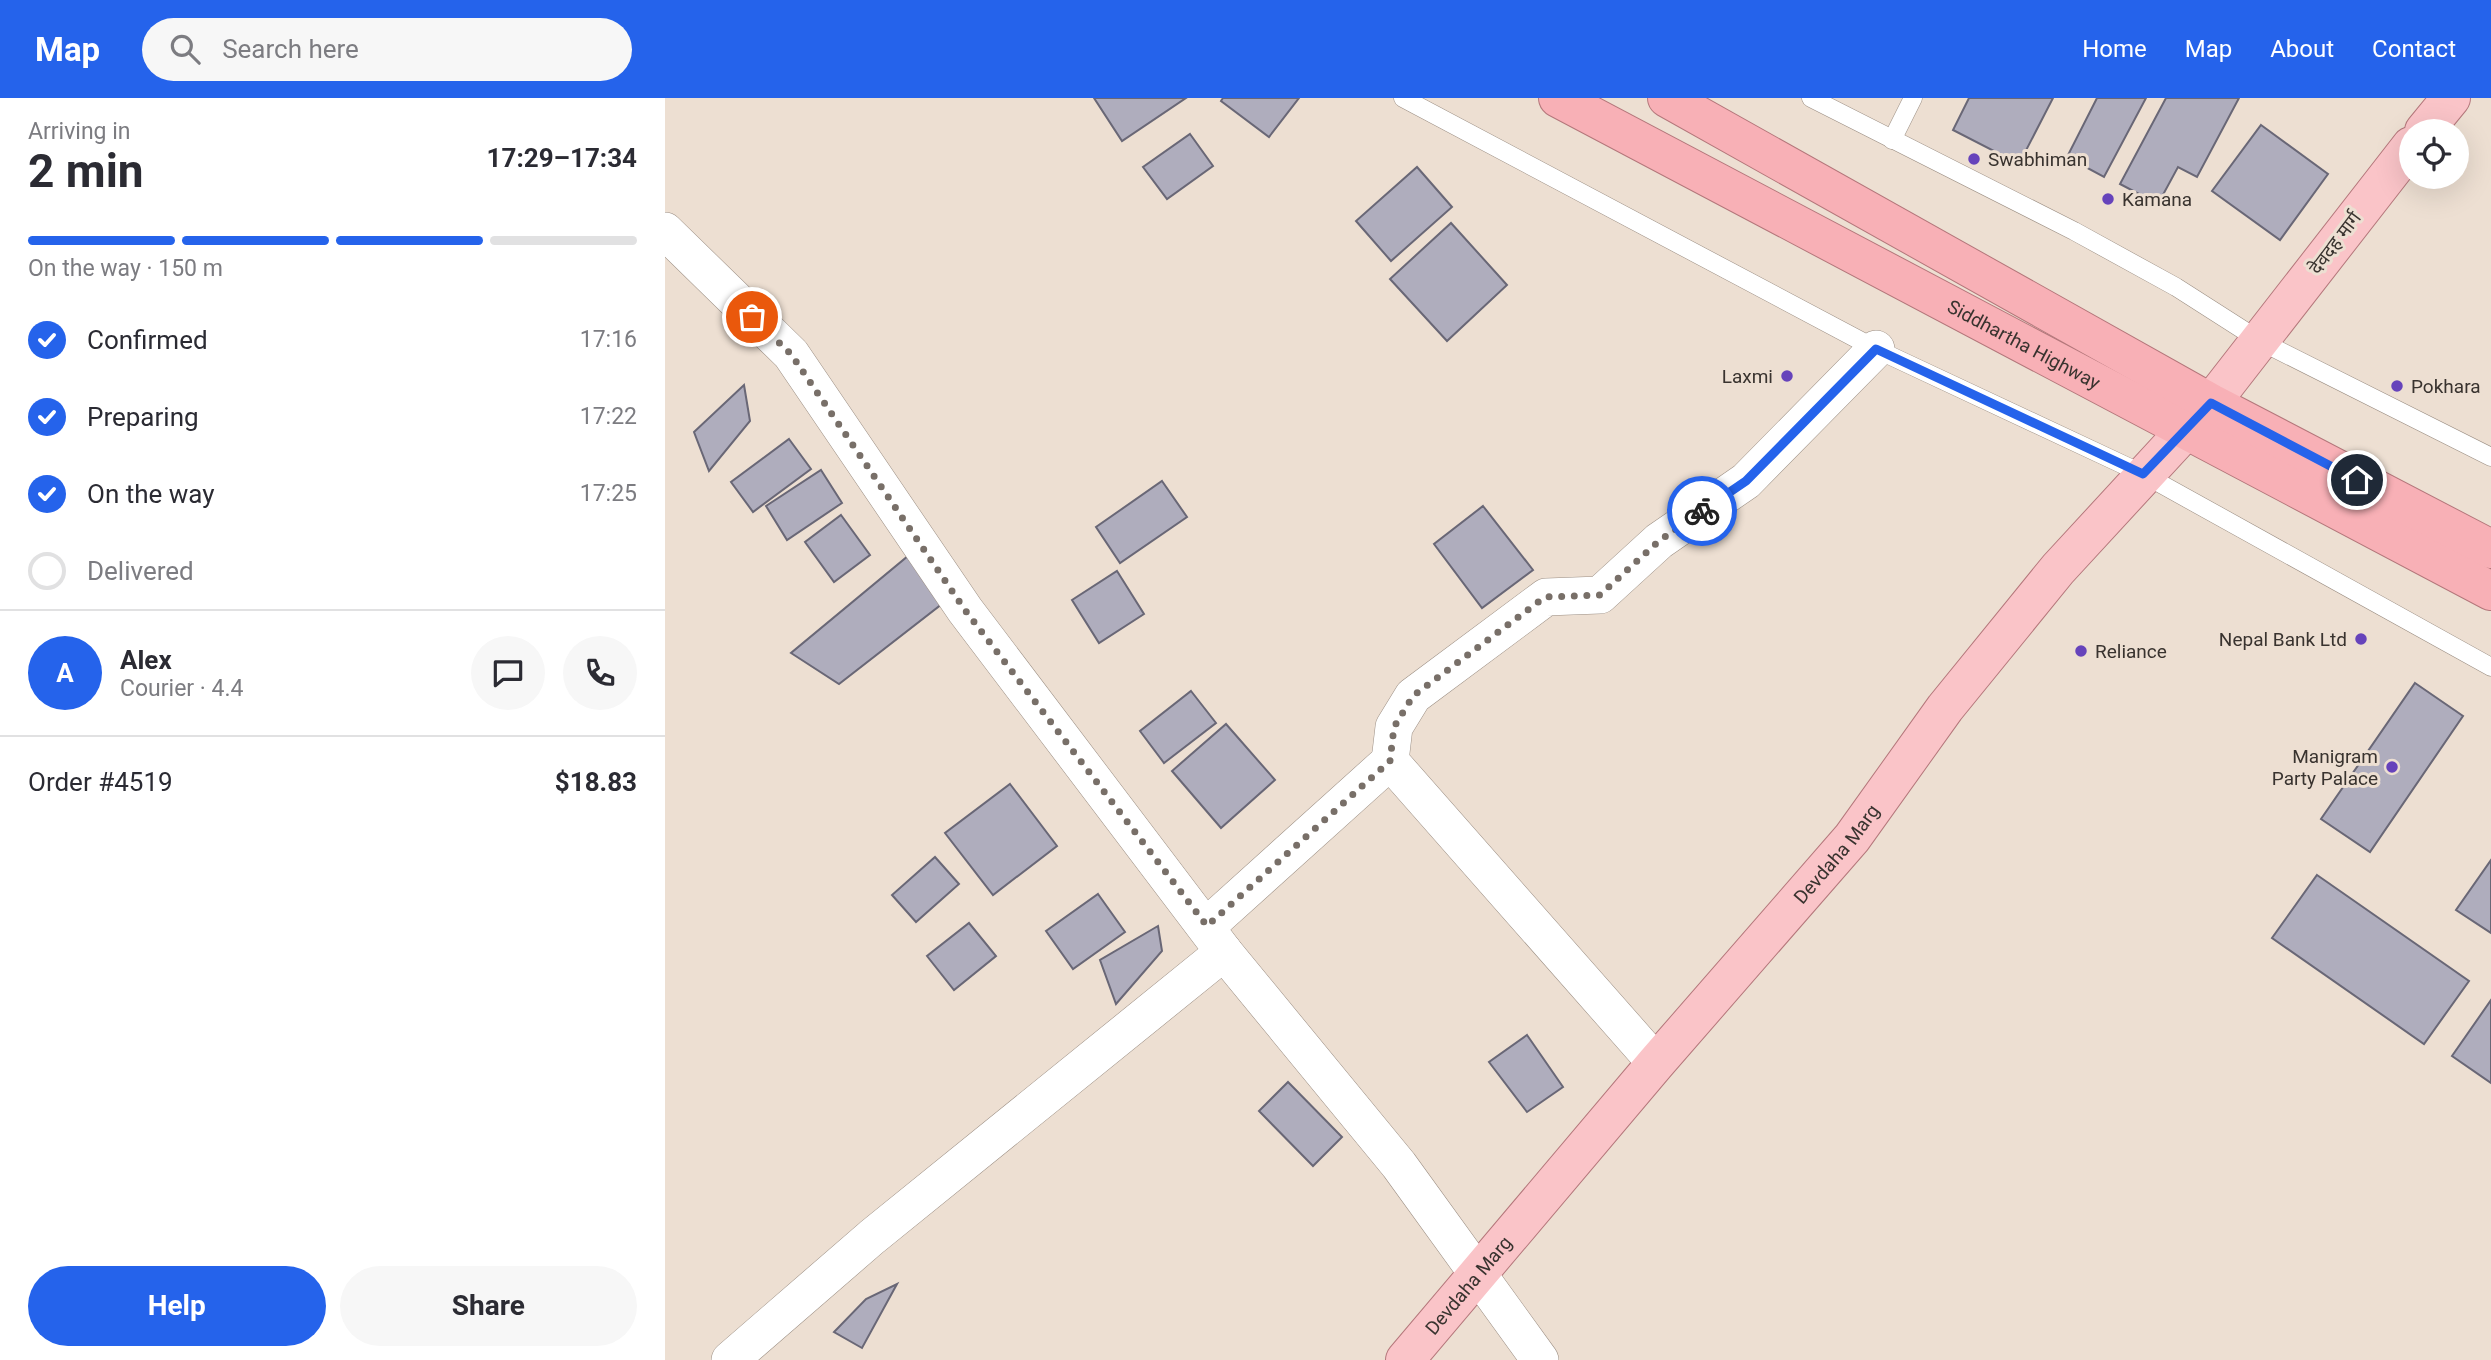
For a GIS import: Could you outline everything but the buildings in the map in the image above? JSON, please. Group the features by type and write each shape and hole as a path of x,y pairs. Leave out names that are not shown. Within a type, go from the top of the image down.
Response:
{"highway":[{"name":"Siddhartha Highway","path":"1558,98 2199,417 2491,549"},
{"name":"Siddhartha Highway","path":"1667,98 2491,592"}],"main road":[{"path":"2434,119 2451,98"},
{"name":"देवदह मार्ग","path":"2262,342 2399,162"},
{"name":"Devdaha Marg","path":"1405,1360 1477,1272 1852,838 1945,708 2058,569 2143,474 2199,417 2262,342"}],"street":[{"path":"665,231 791,354 965,610 1216,939 1399,1165 1540,1360"},
{"path":"730,1360 1216,939 1390,761 1394,727 1413,696 1545,597 1600,595 1659,541 1746,481 1876,349"},
{"path":"1390,761 1656,1063"}],"lane":[{"path":"1403,98 1876,349 2143,474 2491,667"},
{"path":"1811,98 2085,237 2176,287 2262,342 2491,457"},
{"path":"1892,140 1913,98"}],"way so far":[{"path":"752,317 791,354 965,610 1207,926 1390,761 1394,727 1413,696 1545,597 1600,595 1659,541 1702,511"}],"place":[{"name":"Swabhiman","path":"1974,159"},
{"name":"Kamana","path":"2108,199"},
{"name":"Laxmi","path":"1787,376"},
{"name":"Pokhara","path":"2397,386"},
{"name":"Nepal Bank Ltd","path":"2361,639"},
{"name":"Reliance","path":"2081,651"},
{"name":"Manigram Party Palace","path":"2392,767"}],"route":[{"path":"1702,511 1746,481 1876,349 2143,474 2211,403 2357,480"}]}
